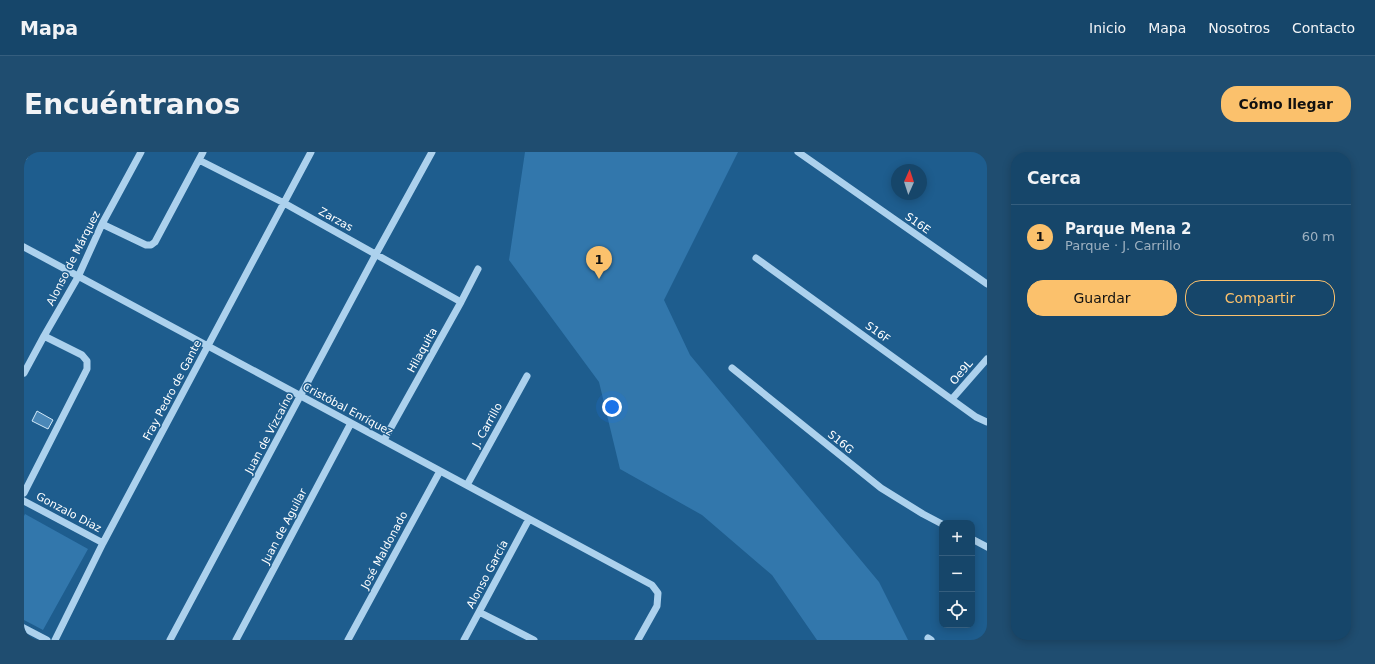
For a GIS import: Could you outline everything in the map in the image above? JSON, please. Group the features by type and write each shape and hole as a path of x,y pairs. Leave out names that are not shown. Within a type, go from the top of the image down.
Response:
{"street":[{"path":"24,157 26,152"},
{"name":"Alonso de Márquez","path":"24,373 78,277 102,224 141,152"},
{"path":"102,224 146,245 151,245 204,152"},
{"name":"Fray Pedro de Gante","path":"56,640 103,543 311,152"},
{"name":"Juan de Vizcaíno","path":"170,640 432,152"},
{"name":"S16E","path":"798,152 987,284"},
{"name":"Zarzas","path":"199,160 284,203 461,302"},
{"name":"Cristóbal Enríquez","path":"24,247 652,585 658,593 656,606 638,640"},
{"name":"S16F","path":"756,258 976,417 987,422"},
{"name":"Hilaquita","path":"384,440 478,269"},
{"path":"24,493 87,369 87,361 82,354 44,336"},
{"name":"Oe9L","path":"952,399 987,359"},
{"name":"S16G","path":"732,368 881,488 939,522"},
{"name":"J. Carrillo","path":"467,485 527,376"},
{"name":"Juan de Aguilar","path":"236,640 351,423"},
{"name":"José Maldonado","path":"348,640 440,471"},
{"name":"Gonzalo Diaz","path":"24,501 103,543"},
{"name":"Alonso García","path":"464,640 529,519"},
{"path":"975,541 987,547"},
{"path":"479,612 524,638 534,640"},
{"path":"24,628 47,640"}],"shaded area":[{"path":"525,152 738,152 664,300 690,355 879,582 908,640 817,640 772,575 702,515 620,469 599,382 509,260"},
{"path":"25,514 88,549 43,630 24,620"}],"building":[{"path":"37,411 53,420 48,429 32,421"}],"place":[{"name":"Parque Mena 2","path":"599,279"}]}
